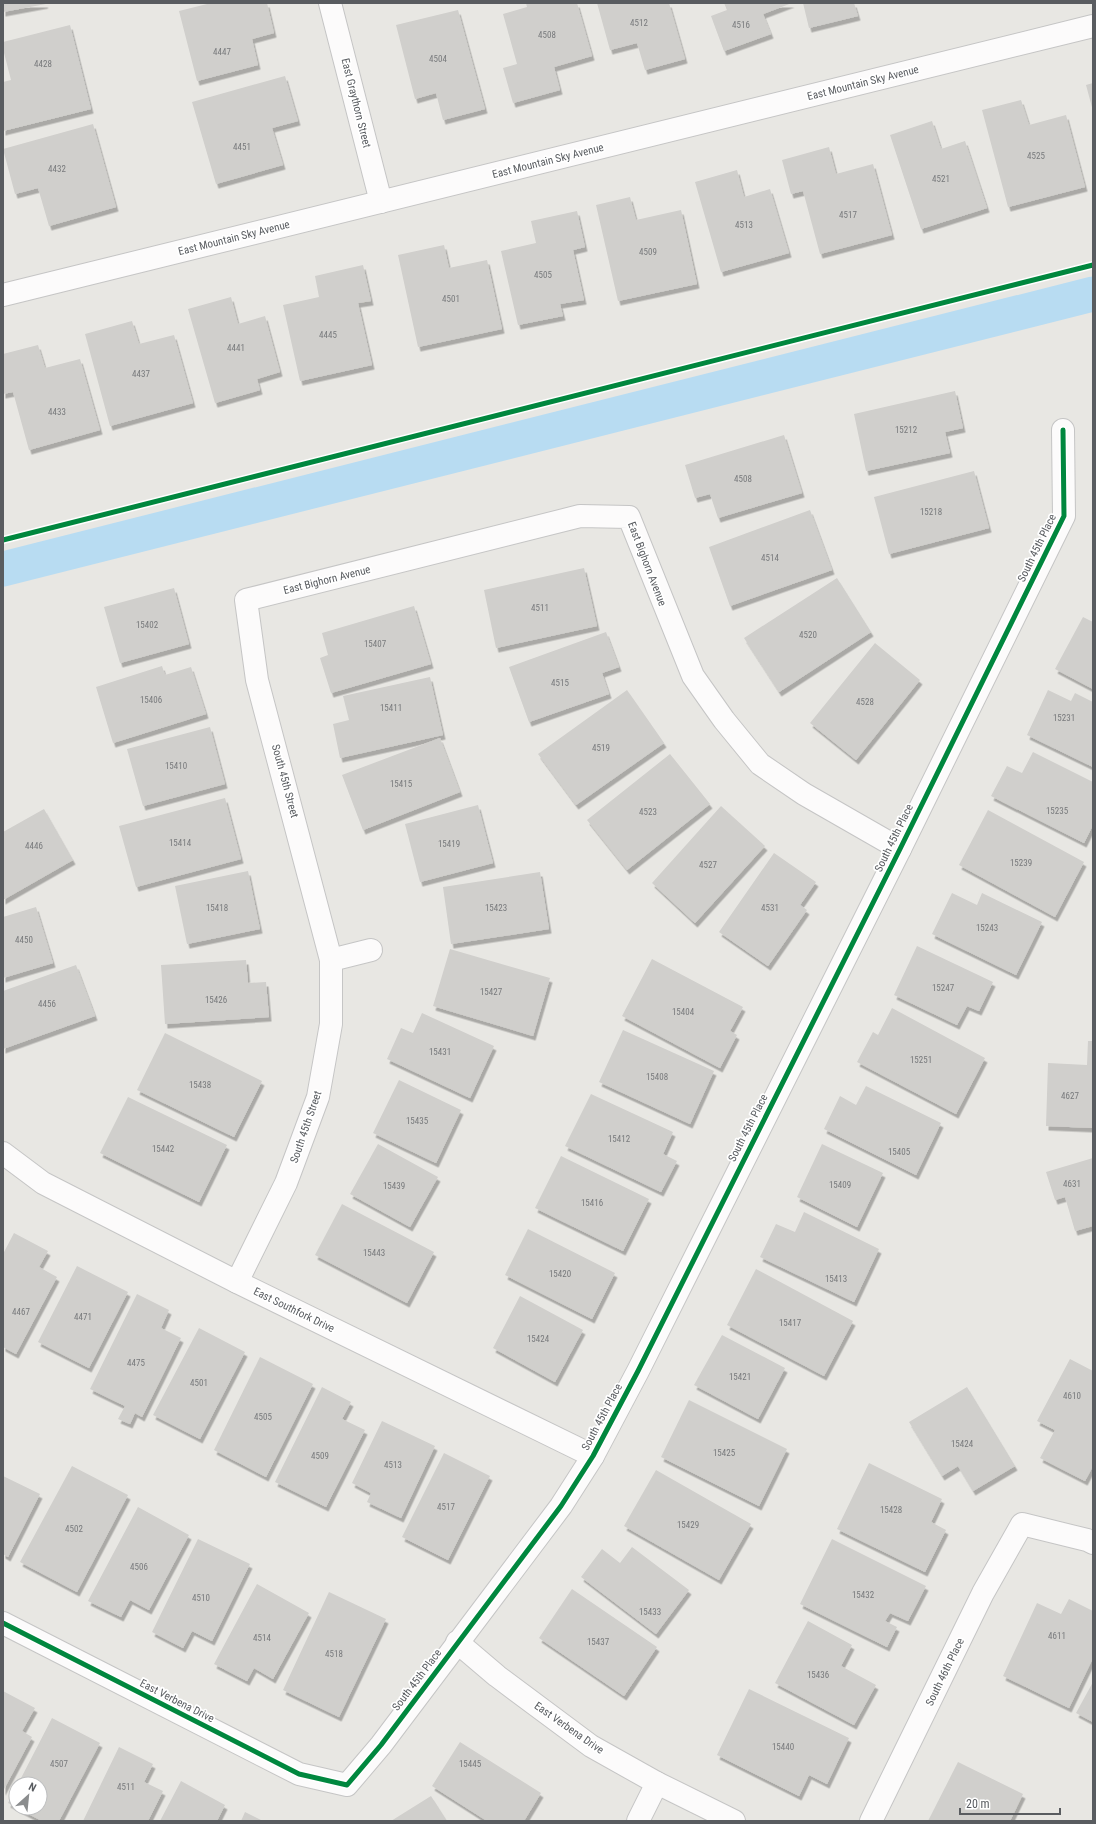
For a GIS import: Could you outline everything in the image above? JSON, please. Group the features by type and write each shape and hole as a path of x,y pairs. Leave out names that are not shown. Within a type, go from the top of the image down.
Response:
{"street":[{"name":"East Graythorn Street","path":"330,3 381,202"},
{"name":"East Mountain Sky Avenue","path":"3,295 1093,26"},
{"name":"South 45th Place","path":"347,1785 381,1745 457,1642 561,1506 592,1456 641,1363 900,849 1064,516 1063,430"},
{"name":"East Bighorn Avenue","path":"246,600 580,516 629,517 693,676 737,736 760,764 804,794 900,849"},
{"name":"South 45th Street","path":"236,1282 286,1183 318,1097 331,1024 331,960 257,680 246,600"},
{"path":"331,960 371,950"},
{"name":"East Southfork Drive","path":"3,1153 43,1183 236,1282 592,1456"},
{"name":"South 46th Place","path":"871,1821 983,1594 1022,1524 1087,1540 1093,1543"},
{"name":"East Verbena Drive","path":"3,1623 299,1774 347,1785"},
{"name":"East Verbena Drive","path":"457,1642 497,1676 590,1746 657,1783 734,1821"},
{"path":"638,1821 657,1783"}],"building":[{"path":"3,3 45,3 46,4 3,12"},
{"path":"211,3 267,3 274,33 252,39 258,65 197,81 179,11"},
{"path":"526,3 577,3 592,56 554,67 560,90 513,103 503,68 517,64 503,14 527,7"},
{"path":"597,3 669,3 685,59 645,70 637,43 610,50"},
{"path":"724,3 792,3 763,14 771,34 724,51 711,16 727,10"},
{"path":"803,3 854,3 858,16 809,28"},
{"path":"458,10 485,109 443,120 436,93 415,99 396,25"},
{"path":"70,25 91,109 3,131 3,82 11,80 3,49 3,42"},
{"path":"285,76 298,121 272,128 283,165 216,184 192,102"},
{"path":"1093,83 1093,111 1086,85"},
{"path":"1021,100 1029,125 1066,115 1085,187 1008,207 982,110"},
{"path":"932,121 941,149 965,141 987,208 921,229 890,135"},
{"path":"93,124 116,207 49,226 38,188 15,194 3,149"},
{"path":"829,147 836,174 873,164 892,235 820,254 803,191 791,194 782,160"},
{"path":"737,170 744,197 770,189 789,253 721,272 695,182"},
{"path":"630,197 636,220 681,210 697,284 618,301 596,205"},
{"path":"577,211 585,247 573,250 584,300 560,304 563,316 518,325 501,251 536,243 531,221"},
{"path":"444,245 449,268 487,260 502,329 418,347 398,255"},
{"path":"363,265 371,301 358,303 372,365 300,381 283,305 319,297 315,276"},
{"path":"231,297 238,324 265,316 280,372 257,379 260,390 215,403 188,309"},
{"path":"132,321 139,344 174,335 193,403 110,426 85,334"},
{"path":"38,345 45,368 80,359 100,430 29,450 13,392 3,394 3,354"},
{"path":"955,391 963,428 945,432 950,453 866,471 854,414"},
{"path":"784,435 802,493 718,518 710,494 695,498 685,465"},
{"path":"974,471 989,528 889,554 874,497"},
{"path":"810,510 832,570 730,606 709,547"},
{"path":"584,568 597,626 496,648 484,590"},
{"path":"837,578 871,632 779,692 744,638"},
{"path":"174,588 189,644 120,663 104,607"},
{"path":"414,606 431,664 331,693 320,658 328,655 322,633"},
{"path":"1083,617 1093,622 1093,689 1055,669"},
{"path":"606,632 619,667 602,673 609,694 529,722 509,667"},
{"path":"875,643 920,680 856,760 810,723"},
{"path":"162,666 165,675 191,667 206,714 113,743 96,687"},
{"path":"430,677 443,735 340,758 333,724 349,720 343,696"},
{"path":"627,690 664,743 576,805 538,754"},
{"path":"1048,690 1071,701 1075,693 1093,702 1093,767 1027,735"},
{"path":"210,727 225,784 143,806 127,749"},
{"path":"440,738 460,792 363,830 342,775"},
{"path":"1033,752 1093,782 1093,825 1084,843 991,796 1007,766 1022,773"},
{"path":"670,754 710,804 627,870 587,820"},
{"path":"225,798 241,859 136,887 119,826"},
{"path":"478,805 493,863 420,882 405,824"},
{"path":"721,806 765,846 695,923 652,883"},
{"path":"44,809 73,860 3,900 3,832"},
{"path":"988,810 1084,862 1055,917 959,865"},
{"path":"774,853 816,882 800,905 807,910 768,966 719,932"},
{"path":"248,871 260,929 187,944 175,886"},
{"path":"540,872 549,929 451,944 443,887"},
{"path":"952,893 977,905 982,893 1042,922 1016,975 932,934"},
{"path":"36,907 53,963 3,978 3,917"},
{"path":"917,946 993,982 979,1011 967,1006 957,1025 894,995"},
{"path":"450,949 550,978 533,1036 433,1006"},
{"path":"652,959 743,1007 730,1031 737,1035 720,1068 622,1016"},
{"path":"246,960 248,983 266,982 269,1017 165,1024 161,965"},
{"path":"76,965 95,1016 3,1049 3,991"},
{"path":"892,1008 985,1058 956,1114 857,1062 873,1032 878,1035"},
{"path":"422,1013 494,1046 470,1098 387,1059 401,1028 413,1033"},
{"path":"623,1030 714,1071 690,1124 599,1082"},
{"path":"165,1033 262,1081 234,1137 137,1090"},
{"path":"1088,1041 1093,1041 1093,1128 1046,1126 1048,1063 1087,1065"},
{"path":"399,1080 461,1110 436,1163 373,1133"},
{"path":"866,1086 941,1123 916,1175 824,1129 840,1096 856,1105"},
{"path":"591,1094 673,1132 663,1154 677,1161 661,1192 565,1146"},
{"path":"128,1097 227,1145 199,1202 100,1153"},
{"path":"378,1144 438,1177 410,1227 350,1194"},
{"path":"822,1144 883,1173 857,1227 797,1197"},
{"path":"561,1156 649,1199 623,1251 535,1208"},
{"path":"1093,1158 1093,1226 1075,1231 1065,1197 1055,1200 1046,1172"},
{"path":"342,1204 434,1252 407,1303 315,1255"},
{"path":"804,1212 879,1249 854,1302 760,1257 776,1224 795,1232"},
{"path":"528,1229 615,1273 592,1319 505,1275"},
{"path":"14,1233 48,1251 39,1267 57,1277 16,1354 3,1347 3,1254"},
{"path":"77,1266 128,1292 89,1368 38,1342"},
{"path":"756,1269 853,1321 824,1376 727,1325"},
{"path":"137,1294 169,1310 161,1328 181,1338 142,1417 135,1413 130,1424 118,1419 125,1406 90,1389"},
{"path":"520,1296 583,1330 555,1382 493,1348"},
{"path":"199,1328 245,1352 200,1439 153,1415"},
{"path":"722,1335 785,1368 758,1419 694,1385"},
{"path":"260,1357 313,1384 266,1477 214,1450"},
{"path":"1070,1359 1093,1371 1093,1466 1085,1481 1040,1458 1055,1430 1037,1421"},
{"path":"322,1387 351,1402 342,1419 365,1430 326,1507 275,1482"},
{"path":"967,1387 1015,1466 973,1491 958,1466 942,1476 909,1422"},
{"path":"689,1400 787,1449 759,1506 661,1457"},
{"path":"382,1421 435,1446 401,1518 367,1502 371,1493 352,1483"},
{"path":"444,1453 490,1476 448,1560 402,1537"},
{"path":"869,1463 942,1499 931,1522 946,1530 925,1572 837,1529"},
{"path":"72,1466 128,1495 77,1592 20,1562"},
{"path":"656,1470 751,1524 719,1580 624,1526"},
{"path":"3,1476 40,1494 8,1557 3,1554"},
{"path":"138,1507 189,1535 149,1610 130,1600 121,1617 88,1601"},
{"path":"198,1539 250,1564 212,1641 192,1631 183,1648 152,1632"},
{"path":"832,1539 926,1586 908,1621 890,1613 885,1621 897,1627 887,1647 800,1604"},
{"path":"632,1547 689,1590 656,1634 581,1577 602,1549 620,1563"},
{"path":"257,1584 309,1613 273,1679 254,1668 247,1681 214,1664"},
{"path":"572,1589 657,1647 624,1696 539,1638"},
{"path":"329,1592 386,1619 339,1717 283,1690"},
{"path":"1069,1599 1093,1611 1093,1658 1069,1708 1003,1676 1037,1603 1061,1614"},
{"path":"808,1621 852,1645 841,1666 876,1685 854,1725 775,1683"},
{"path":"1093,1682 1093,1722 1076,1713"},
{"path":"749,1689 849,1738 827,1784 809,1775 799,1796 717,1755"},
{"path":"3,1691 35,1708 22,1731 32,1737 11,1776 8,1776 8,1782 3,1791"},
{"path":"52,1718 100,1743 59,1821 42,1821 32,1816 48,1816 48,1776 22,1776"},
{"path":"460,1742 541,1793 524,1821 487,1821 432,1786"},
{"path":"119,1747 153,1764 144,1782 163,1791 148,1821 83,1821"},
{"path":"958,1762 1023,1794 1010,1821 928,1821"},
{"path":"181,1781 225,1805 217,1821 160,1821"},
{"path":"431,1796 447,1821 391,1821"},
{"path":"245,1812 263,1821 241,1821"}],"waterway":[{"path":"3,569 1093,294"}],"cycle path":[{"path":"3,540 1093,265"},
{"path":"3,1623 299,1774 347,1785 381,1745 561,1506 593,1456 638,1371 900,849 1064,516 1063,430"}]}
